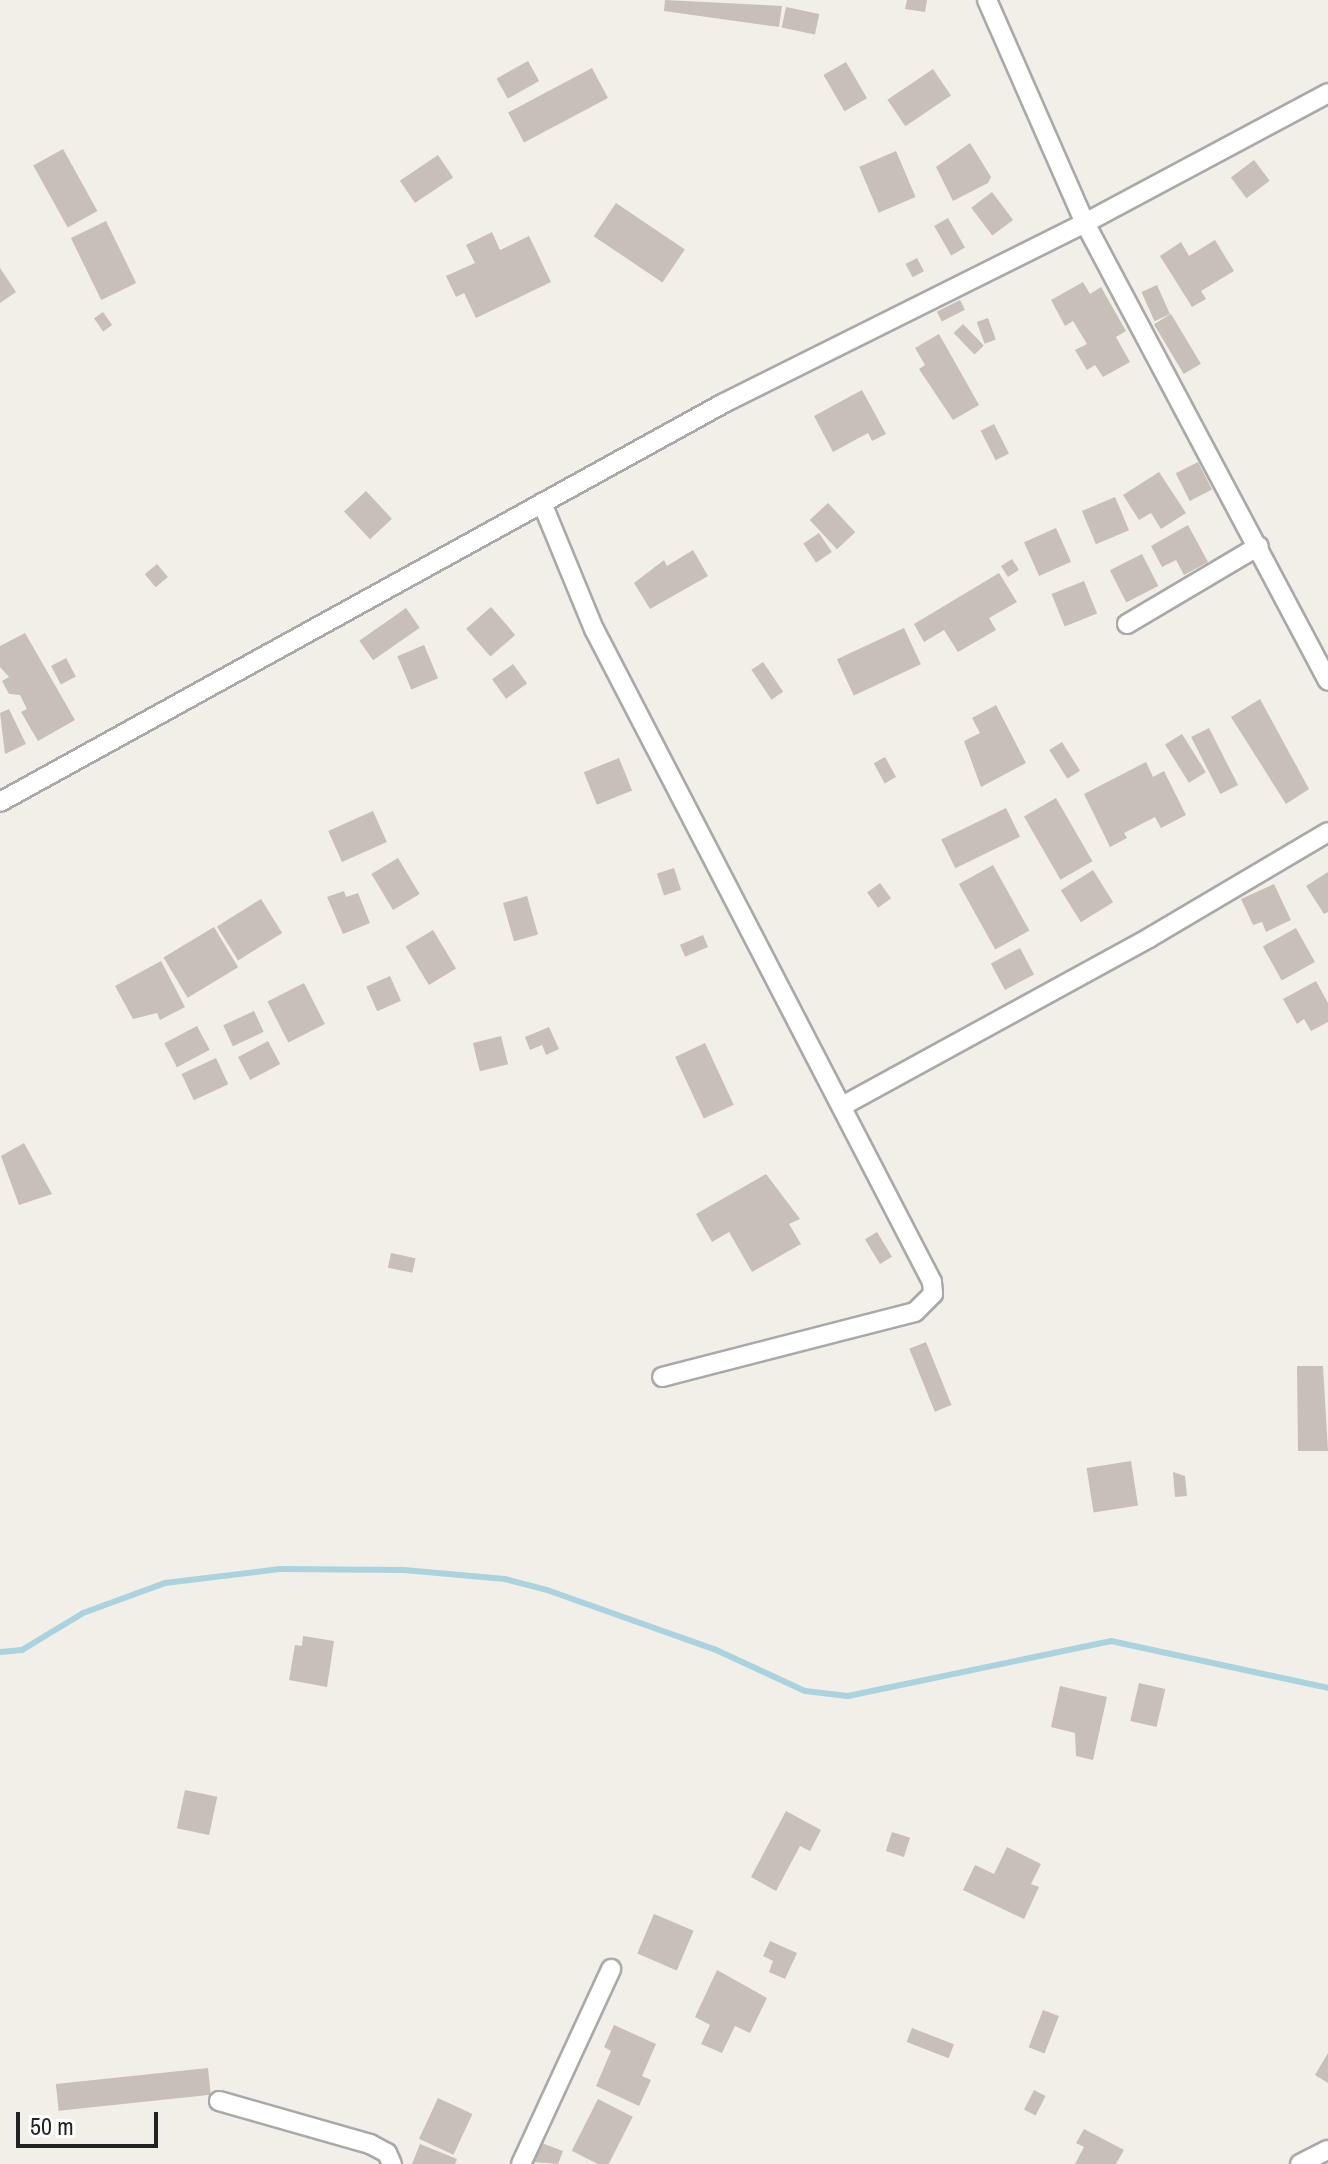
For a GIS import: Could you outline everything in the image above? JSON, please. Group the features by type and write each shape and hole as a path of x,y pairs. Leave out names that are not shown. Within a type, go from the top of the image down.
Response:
{"street":[{"path":"987,0 1085,223 1328,681"},
{"path":"0,802 542,503 879,322 1085,223 1328,93"},
{"path":"542,503 594,629 844,1105 932,1282 933,1294 915,1312 662,1377"},
{"path":"1127,624 1259,546"},
{"path":"844,1105 1149,938 1328,832"},
{"path":"521,2164 611,1969"},
{"path":"219,2101 370,2144 387,2153 392,2164"},
{"path":"1300,2164 1328,2150"}],"building":[{"path":"665,0 782,6 779,27 664,11"},
{"path":"907,0 927,0 925,12 905,9"},
{"path":"786,7 819,14 815,35 782,28"},
{"path":"528,61 539,81 508,99 497,78"},
{"path":"846,62 867,98 844,111 823,75"},
{"path":"592,68 608,98 524,143 508,113"},
{"path":"933,69 951,96 905,126 887,100"},
{"path":"970,143 991,177 988,183 953,201 936,167"},
{"path":"63,149 97,211 68,228 33,165"},
{"path":"896,151 916,197 879,213 859,167"},
{"path":"438,155 453,177 415,203 400,181"},
{"path":"1254,160 1270,181 1246,198 1231,177"},
{"path":"992,192 1013,220 992,236 971,208"},
{"path":"616,203 685,249 662,283 594,236"},
{"path":"948,218 965,247 951,255 934,226"},
{"path":"106,221 136,283 101,300 71,238"},
{"path":"492,232 500,250 529,236 551,282 476,318 464,293 456,297 446,276 475,263 466,245"},
{"path":"1215,240 1234,271 1201,291 1206,299 1192,307 1160,256 1181,242 1189,256"},
{"path":"917,258 924,271 913,277 906,264"},
{"path":"0,268 16,292 0,303"},
{"path":"1083,282 1090,294 1101,287 1126,331 1116,337 1130,362 1103,377 1095,365 1087,370 1075,350 1087,344 1073,321 1065,326 1051,300"},
{"path":"1157,285 1170,314 1154,321 1141,292"},
{"path":"960,300 965,310 942,322 937,312"},
{"path":"103,312 112,325 103,331 94,318"},
{"path":"1171,314 1201,364 1184,374 1154,324"},
{"path":"988,318 996,340 985,344 977,322"},
{"path":"963,324 984,346 974,355 954,333"},
{"path":"939,334 979,405 953,420 919,369 925,365 915,348"},
{"path":"862,390 886,434 872,441 868,433 833,452 814,416"},
{"path":"994,424 1009,453 996,460 981,431"},
{"path":"1198,462 1212,490 1190,501 1176,473"},
{"path":"1159,472 1186,513 1161,529 1151,513 1139,520 1123,495"},
{"path":"366,491 392,519 370,539 344,511"},
{"path":"1115,497 1129,530 1096,544 1082,511"},
{"path":"828,503 855,532 837,549 810,520"},
{"path":"1188,525 1208,562 1184,575 1176,560 1162,567 1151,546"},
{"path":"1056,528 1071,562 1039,576 1024,542"},
{"path":"819,533 832,552 816,563 803,544"},
{"path":"693,550 708,576 650,609 634,583 664,560 667,566"},
{"path":"1142,554 1158,586 1126,602 1110,570"},
{"path":"1012,559 1019,570 1008,577 1001,566"},
{"path":"157,564 168,577 156,587 145,574"},
{"path":"999,573 1017,602 989,618 996,630 958,652 944,630 924,642 914,624"},
{"path":"1084,581 1097,613 1065,627 1052,594"},
{"path":"491,607 515,635 490,657 466,629"},
{"path":"406,608 420,628 373,660 359,641"},
{"path":"904,628 921,664 854,696 837,659"},
{"path":"25,633 75,720 38,741 21,712 27,709 20,695 9,694 2,681 9,677 0,667 0,646"},
{"path":"424,645 438,678 411,689 397,656"},
{"path":"66,658 76,677 61,685 51,666"},
{"path":"763,662 783,692 772,700 751,670"},
{"path":"513,664 527,683 506,699 492,679"},
{"path":"1260,699 1309,789 1286,804 1231,717"},
{"path":"996,705 1026,763 981,787 964,741 980,733 972,718"},
{"path":"9,709 26,744 5,754 0,713"},
{"path":"1209,728 1238,785 1220,794 1191,737"},
{"path":"1182,734 1206,772 1189,783 1165,745"},
{"path":"1062,742 1080,771 1067,779 1049,750"},
{"path":"885,757 896,777 885,783 874,763"},
{"path":"619,758 632,790 597,805 584,772"},
{"path":"1146,762 1153,777 1164,771 1186,815 1161,828 1155,817 1124,833 1127,838 1110,847 1084,794"},
{"path":"1056,798 1092,861 1060,880 1024,816"},
{"path":"1006,808 1020,837 955,868 941,840"},
{"path":"373,811 387,842 342,862 328,831"},
{"path":"398,858 420,894 393,910 371,874"},
{"path":"993,865 1029,931 995,950 959,884"},
{"path":"674,868 681,890 664,895 657,874"},
{"path":"1093,870 1113,902 1081,922 1061,890"},
{"path":"1328,872 1328,912 1324,914 1306,886"},
{"path":"880,883 891,898 878,908 867,892"},
{"path":"1274,884 1291,920 1266,932 1262,922 1253,925 1241,899"},
{"path":"344,891 346,897 358,893 370,923 343,934 327,897"},
{"path":"527,896 538,934 514,941 503,903"},
{"path":"261,899 282,933 238,960 217,927"},
{"path":"214,927 238,967 188,998 163,957"},
{"path":"1296,928 1315,962 1282,981 1263,946"},
{"path":"433,930 456,969 429,985 406,946"},
{"path":"703,935 708,947 685,957 680,945"},
{"path":"1020,948 1034,974 1005,990 991,963"},
{"path":"161,961 185,1007 160,1020 157,1013 133,1019 115,986"},
{"path":"390,976 401,1001 377,1011 366,987"},
{"path":"1316,981 1328,1003 1328,1022 1311,1031 1304,1019 1297,1024 1283,999"},
{"path":"304,983 325,1024 288,1043 267,1002"},
{"path":"254,1011 264,1032 233,1046 223,1025"},
{"path":"197,1026 210,1050 177,1067 164,1043"},
{"path":"549,1027 559,1049 546,1055 542,1045 530,1050 525,1037"},
{"path":"501,1036 508,1064 480,1071 473,1043"},
{"path":"268,1041 280,1064 250,1080 238,1057"},
{"path":"705,1043 734,1105 704,1119 675,1057"},
{"path":"216,1058 228,1084 194,1100 182,1074"},
{"path":"24,1143 52,1194 19,1205 1,1156"},
{"path":"766,1174 800,1219 789,1224 801,1244 752,1272 729,1232 712,1242 696,1214"},
{"path":"877,1232 892,1257 880,1264 865,1239"},
{"path":"391,1253 415,1258 412,1273 388,1268"},
{"path":"926,1342 951,1405 935,1412 909,1349"},
{"path":"1297,1366 1323,1366 1328,1451 1298,1451"},
{"path":"1131,1461 1138,1505 1094,1512 1087,1468"},
{"path":"1173,1472 1185,1476 1187,1496 1175,1497"},
{"path":"303,1636 334,1641 327,1687 289,1680 295,1645 302,1646"},
{"path":"1139,1683 1165,1689 1157,1727 1130,1721"},
{"path":"1060,1686 1107,1697 1093,1760 1076,1756 1075,1733 1051,1727"},
{"path":"185,1790 217,1797 209,1835 177,1828"},
{"path":"786,1811 821,1830 810,1851 800,1846 776,1891 751,1877"},
{"path":"892,1832 910,1838 904,1857 886,1851"},
{"path":"1007,1847 1041,1864 1031,1884 1039,1887 1024,1919 963,1890 975,1865 994,1874"},
{"path":"654,1914 694,1931 677,1970 637,1954"},
{"path":"770,1941 797,1953 785,1979 769,1972 773,1961 763,1956"},
{"path":"717,1970 767,1998 750,2033 735,2026 722,2053 701,2044 710,2025 695,2017"},
{"path":"1043,2010 1059,2016 1045,2053 1029,2047"},
{"path":"614,2025 656,2044 642,2076 651,2080 639,2106 596,2086 611,2051 604,2047"},
{"path":"912,2028 954,2044 949,2058 907,2042"},
{"path":"1328,2053 1328,2083 1315,2075"},
{"path":"208,2068 211,2095 59,2111 56,2084"},
{"path":"1034,2090 1046,2096 1036,2116 1024,2110"},
{"path":"438,2098 472,2114 453,2155 419,2139"},
{"path":"598,2099 633,2117 609,2164 598,2164 572,2151"},
{"path":"1084,2129 1124,2150 1116,2164 1075,2164 1084,2147 1076,2143"},
{"path":"539,2142 563,2151 558,2164 532,2162"},
{"path":"420,2144 457,2159 455,2164 412,2164"}],"waterway":[{"path":"0,1652 22,1650 83,1613 165,1583 280,1569 404,1570 505,1579 547,1590 714,1649 805,1691 848,1696 1111,1641 1328,1688"}]}
